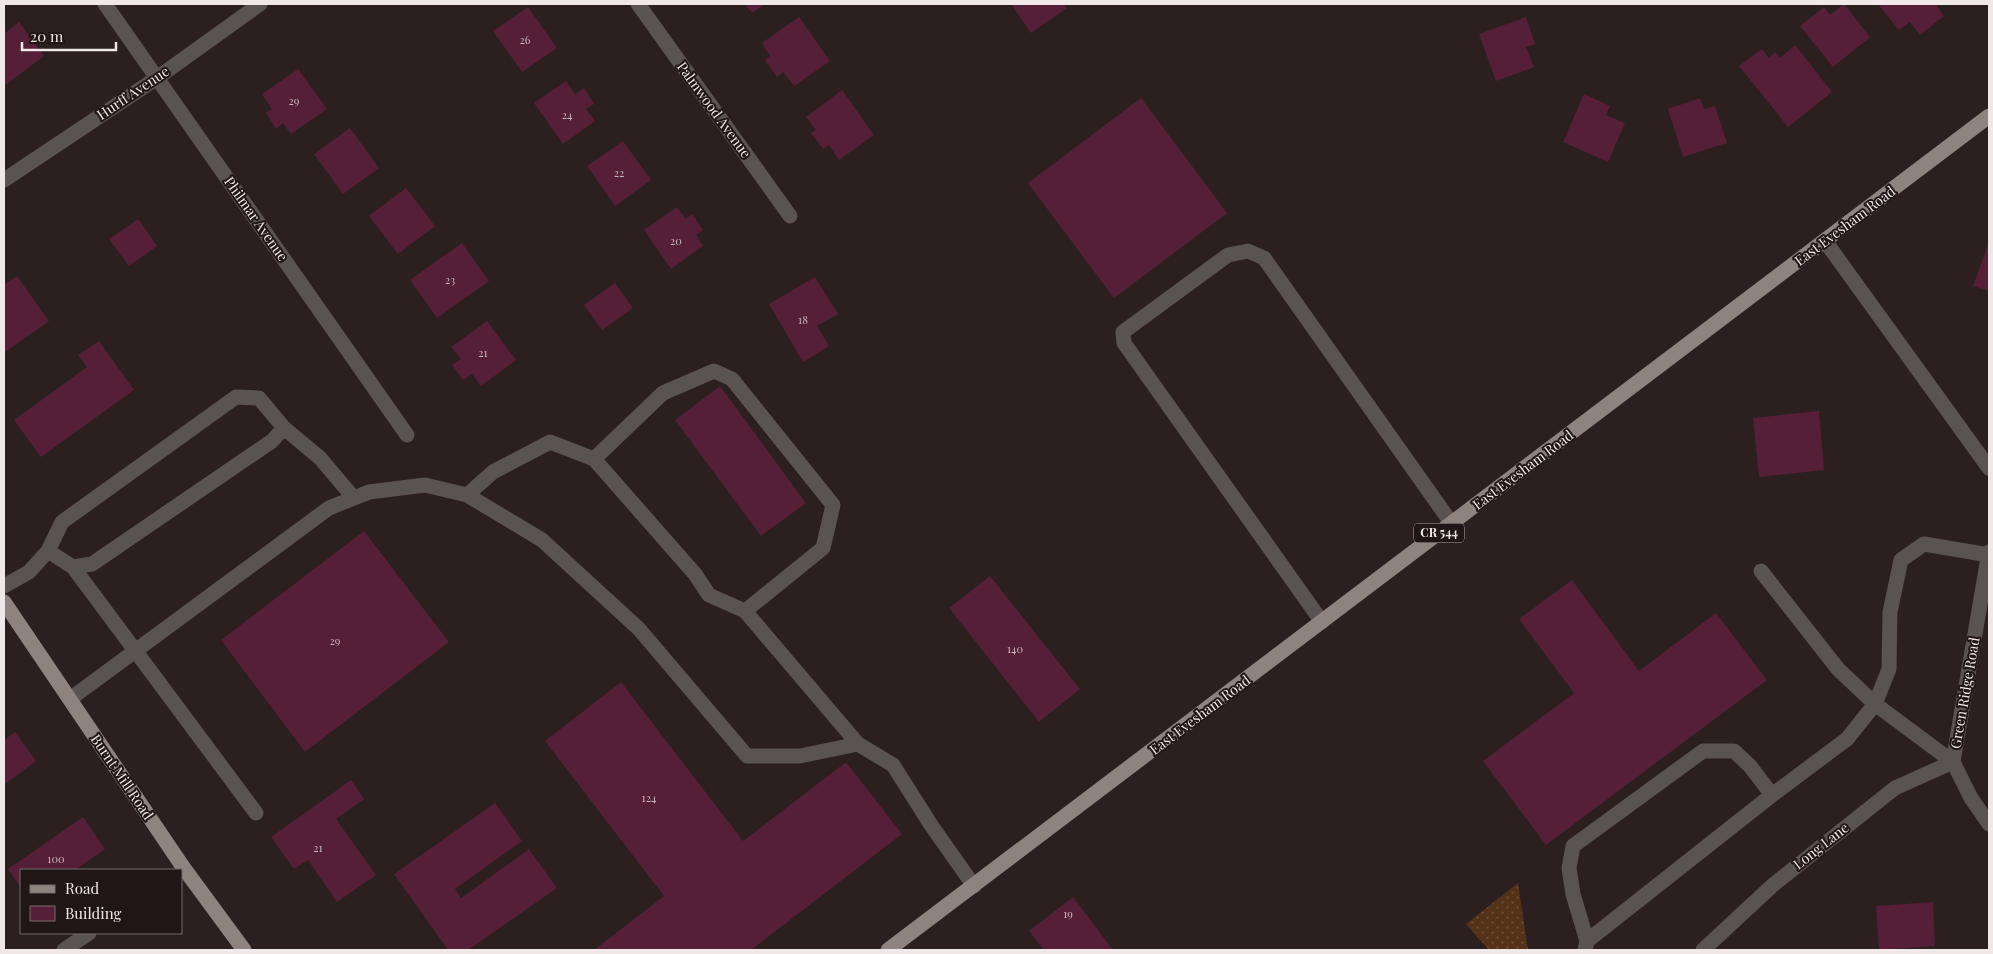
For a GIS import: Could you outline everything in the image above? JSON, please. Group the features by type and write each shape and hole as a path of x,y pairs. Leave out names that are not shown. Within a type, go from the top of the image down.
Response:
{"main road":[{"name":"East Evesham Road","path":"888,950 1989,116"},
{"name":"Burnt Mill Road","path":"4,602 181,869"},
{"name":"Burnt Mill Road","path":"182,870 244,950"}],"street":[{"name":"Philmar Avenue","path":"105,4 407,435"},
{"name":"Hurff Avenue","path":"4,180 157,78 260,4"},
{"name":"Palmwood Avenue","path":"638,4 790,216"},
{"path":"1825,241 1989,468"},
{"path":"1322,622 1124,344 1123,332 1228,255 1248,251 1264,258 1452,524"},
{"path":"594,459 663,393 714,371 732,379 833,504 823,548 745,611"},
{"path":"4,586 29,572 48,551 62,522 236,397 259,398 284,428 320,458 353,497"},
{"path":"73,566 92,564 272,441 284,428"},
{"path":"467,495 493,472 550,442 594,459 695,574 709,595 745,611 858,744 893,765 931,825 974,886"},
{"path":"70,700 329,508 369,492 425,485 467,495 542,540 632,623 747,756 800,756 858,744"},
{"path":"1772,795 1750,766 1734,751 1703,751 1573,846 1569,868 1573,894 1586,946 1772,795 1847,739 1875,704 1889,668 1890,612 1901,560 1924,544 1989,553"},
{"path":"48,551 73,566 256,813"},
{"name":"Green Ridge Road","path":"1989,553 1953,762 1971,798 1989,824"},
{"path":"1761,571 1838,669 1875,704 1953,762"},
{"name":"Long Lane","path":"1703,950 1772,884 1895,788 1953,762"},
{"path":"64,950 88,934"}],"shaded area":[{"path":"1518,883 1528,950 1489,950 1466,924"}],"building":[{"path":"745,4 765,4 752,13"},
{"path":"1011,4 1064,4 1067,8 1031,33"},
{"path":"1844,4 1870,37 1833,67 1800,26 1824,7 1830,15"},
{"path":"1878,4 1935,4 1944,16 1920,35 1910,22 1899,30"},
{"path":"528,7 557,48 522,72 493,31"},
{"path":"799,17 830,61 794,86 783,72 777,77 765,60 770,56 762,43"},
{"path":"1526,17 1535,44 1526,47 1534,67 1496,81 1479,34"},
{"path":"19,22 44,56 4,86 4,34"},
{"path":"1795,45 1832,92 1788,127 1739,66 1762,49 1769,58 1775,52 1780,58"},
{"path":"298,69 327,109 291,134 283,123 276,129 266,113 272,109 262,94"},
{"path":"566,81 575,94 584,88 594,104 586,109 595,121 563,144 534,103"},
{"path":"842,90 874,135 839,160 829,145 823,149 811,133 816,130 806,117"},
{"path":"1584,94 1610,106 1606,115 1625,123 1608,162 1563,142"},
{"path":"1141,98 1227,213 1114,298 1028,183"},
{"path":"1700,98 1704,109 1715,106 1727,143 1683,157 1668,109"},
{"path":"350,128 379,168 343,194 314,154"},
{"path":"623,141 651,180 615,206 587,166"},
{"path":"406,188 435,226 398,254 369,216"},
{"path":"677,207 686,219 692,214 703,230 696,235 703,246 671,269 644,230"},
{"path":"138,219 157,246 129,266 109,239"},
{"path":"1989,242 1989,291 1973,286"},
{"path":"462,243 489,281 437,318 410,280"},
{"path":"17,276 49,321 4,353 4,285"},
{"path":"815,277 838,314 817,326 829,346 803,362 769,304"},
{"path":"615,283 633,308 602,330 584,305"},
{"path":"487,321 516,360 481,386 472,374 463,380 452,365 461,359 451,347"},
{"path":"99,341 134,390 41,457 14,420 87,367 78,355"},
{"path":"720,386 806,503 761,536 675,420"},
{"path":"1819,411 1824,470 1759,477 1753,418"},
{"path":"364,531 449,642 305,752 221,640"},
{"path":"990,576 1080,689 1039,722 949,608"},
{"path":"1572,580 1639,671 1716,613 1767,680 1546,845 1483,761 1574,693 1519,619"},
{"path":"621,682 743,841 846,762 902,834 751,950 594,950 664,896 545,741"},
{"path":"15,732 36,761 4,785 4,740"},
{"path":"351,780 364,799 336,819 376,875 337,902 308,860 294,869 271,837"},
{"path":"495,803 522,841 455,889 461,898 529,849 557,888 468,950 448,950 394,874"},
{"path":"83,817 105,849 76,869 20,869 20,887 8,869"},
{"path":"1073,897 1113,950 1044,950 1029,931"},
{"path":"1933,902 1935,946 1879,950 1876,906"}]}
